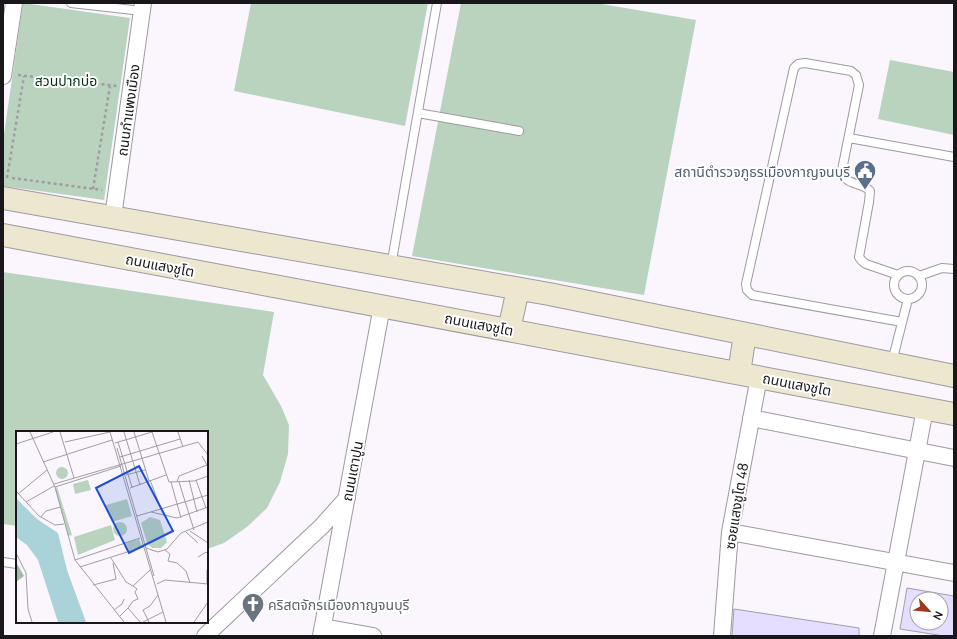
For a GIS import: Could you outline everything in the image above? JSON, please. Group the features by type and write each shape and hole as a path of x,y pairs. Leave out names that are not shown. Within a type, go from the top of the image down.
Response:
{"main road":[{"path":"5,188 113,218 518,289 954,376"},
{"name":"ถนนแสงชูโต","path":"3,235 954,414"},
{"path":"509,330 518,289"},
{"path":"745,334 749,375"}],"street":[{"path":"3,74 14,3"},
{"name":"ถนนกำแพงเมือง","path":"113,218 142,7"},
{"name":"ถนนเตาปูน","path":"322,631 382,306"},
{"name":"ซอยแสงชูโต 48","path":"722,636 730,532 751,418 749,375"},
{"path":"882,636 925,409"},
{"path":"751,418 954,458"},
{"path":"204,636 322,526 347,498"},
{"path":"730,532 954,573"},
{"path":"322,631 373,636"}],"lane":[{"path":"71,3 142,7"},
{"path":"391,266 437,3"},
{"path":"898,275 866,264 859,257 870,191 867,188 854,184 843,176 842,170 859,85 856,75 851,71 805,63 798,64 794,68 746,284 747,290 752,295 902,322"},
{"path":"418,113 519,131"},
{"path":"849,138 954,157"},
{"path":"919,276 942,268 954,269"},
{"path":"905,271 912,271 919,276 922,283 921,291 916,296 908,299 901,297 896,290 894,282 898,275 905,271"},
{"path":"892,364 908,299"},
{"path":"3,562 16,564"}],"path":[{"path":"3,74 131,88"},
{"path":"5,188 24,76"},
{"path":"93,189 110,86"},
{"path":"3,177 5,188"},
{"path":"5,188 93,189 116,192"}],"green space":[{"name":"สวนปากบ่อ","path":"23,3 130,18 104,200 3,186 3,141"},
{"path":"251,3 428,3 405,126 234,91"},
{"path":"461,3 596,3 696,20 644,295 412,256"},
{"path":"890,60 954,72 954,135 878,119"},
{"path":"3,272 274,312 263,375 281,406 289,425 288,454 280,482 267,508 247,527 224,543 208,549 208,431 16,431 16,526 3,524"}],"building":[{"path":"907,588 925,591 909,591 909,630 900,629"},
{"path":"949,595 954,596 954,636 913,631 949,631"},
{"path":"734,609 859,628 859,636 732,636"}],"place":[{"name":"สถานีตำรวจภูธรเมืองกาญจนบุรี","path":"865,190"},
{"name":"คริสตจักรเมืองกาญจนบุรี","path":"253,624"}]}
